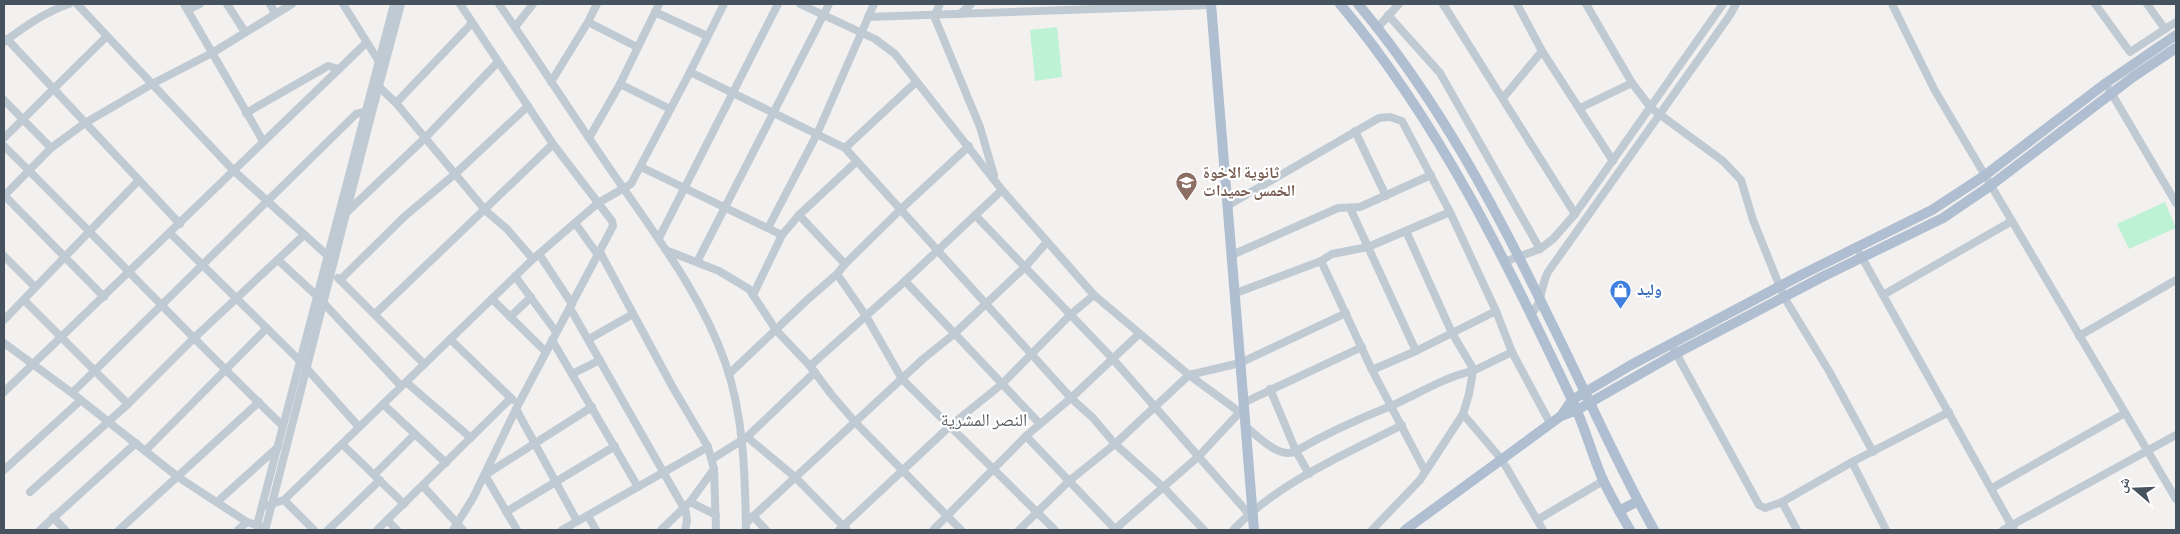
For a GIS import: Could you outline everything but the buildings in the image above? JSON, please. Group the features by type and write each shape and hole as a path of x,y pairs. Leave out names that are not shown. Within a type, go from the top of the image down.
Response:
{"main road":[{"path":"1211,4 1236,294 1251,512 1254,530"},
{"path":"1340,4 1391,69 1455,172 1504,262 1577,410 1603,481 1630,530"},
{"path":"1358,4 1392,44 1444,124 1518,257 1654,530"},
{"path":"1561,416 1572,400 1585,391 1673,349 1782,292 1857,247 1932,210 1984,176 2106,83 2176,35"},
{"path":"1782,292 1862,258 1943,218 1990,186 2111,93 2176,48"},
{"path":"1406,530 1550,423 1561,416 1577,410 1673,349"},
{"path":"1619,511 1638,501"}],"street":[{"path":"69,4 56,9 5,40 180,224"},
{"path":"77,4 233,170 328,256"},
{"path":"200,4 186,7 263,141"},
{"path":"227,4 245,32"},
{"path":"270,4 275,13"},
{"path":"104,296 4,196 51,148 85,123 152,84 212,53 292,4"},
{"path":"343,4 378,60"},
{"path":"263,529 262,507 372,81 394,4"},
{"path":"263,529 272,505 401,4"},
{"path":"422,486 458,528 517,407 613,226 612,221 553,144 460,4"},
{"path":"499,4 623,189 668,251 710,324 729,374 745,439 746,527"},
{"path":"515,27 533,4"},
{"path":"552,82 597,4"},
{"path":"589,138 620,84 659,4"},
{"path":"262,507 284,500 536,256 598,203 631,184 641,168 724,4"},
{"path":"659,238 778,4"},
{"path":"800,4 876,39 904,62 916,82 994,177 1002,190 1094,294 1189,375 1243,411"},
{"path":"697,262 829,4"},
{"path":"768,228 817,134 874,4"},
{"path":"940,4 934,16 980,127 994,177"},
{"path":"960,14 971,4"},
{"path":"868,17 934,16 1110,6 1211,4"},
{"path":"1378,27 1399,4"},
{"path":"1443,4 1576,214"},
{"path":"1518,4 1542,51 1613,161"},
{"path":"1586,4 1632,82 1650,108 1723,161 1741,180 1753,220 1782,292 1829,371 1873,452"},
{"path":"1504,262 1540,249 1553,239 1576,214 1723,4"},
{"path":"1530,315 1537,309 1542,281 1660,116 1736,4"},
{"path":"1892,4 1934,89 2176,499"},
{"path":"2095,4 2128,51 2132,51 2176,22"},
{"path":"2148,4 2165,29"},
{"path":"655,12 707,36"},
{"path":"1388,16 1440,73 1540,249"},
{"path":"588,22 637,47"},
{"path":"396,103 472,23"},
{"path":"4,138 106,37"},
{"path":"4,392 366,43"},
{"path":"1503,98 1542,51"},
{"path":"336,223 425,138 498,62"},
{"path":"246,113 328,66 339,69"},
{"path":"690,72 844,148 1071,398 1093,418 1115,444 1163,486 1204,530"},
{"path":"372,81 380,86 396,103 486,210 536,256 571,306 687,515 685,530"},
{"path":"844,148 916,82"},
{"path":"1580,108 1632,82"},
{"path":"2106,83 2176,203"},
{"path":"620,84 670,109"},
{"path":"4,100 51,148"},
{"path":"340,280 405,216 455,174 528,106"},
{"path":"72,393 356,114 364,112"},
{"path":"1227,206 1382,117 1402,121 1450,212 1496,311 1512,352 1550,423"},
{"path":"1355,131 1386,196"},
{"path":"375,314 553,144"},
{"path":"4,146 130,272 193,339 283,426"},
{"path":"729,374 837,274 900,210 969,146"},
{"path":"754,295 782,235 799,215 856,162"},
{"path":"641,168 782,235"},
{"path":"1232,255 1338,208 1360,207 1431,175"},
{"path":"4,320 139,180"},
{"path":"712,459 745,439 866,316 1002,190"},
{"path":"1350,208 1416,351"},
{"path":"1236,294 1321,261 1332,254 1368,247 1450,212"},
{"path":"799,215 845,264"},
{"path":"975,215 1026,266 1112,358 1251,512"},
{"path":"1883,295 2012,221"},
{"path":"575,223 599,254 708,447 714,469 716,530"},
{"path":"1372,530 1410,492 1462,414 1474,370 1452,333 1406,231"},
{"path":"170,233 300,361 359,427"},
{"path":"30,492 128,404 193,339 304,235"},
{"path":"746,527 753,516 922,359 954,334 984,303 1026,266 1047,242"},
{"path":"1857,247 2013,528"},
{"path":"668,251 733,278 744,285 754,295 776,330 813,369 830,394 902,471 961,530"},
{"path":"4,256 35,286"},
{"path":"278,260 317,296 404,384 471,438"},
{"path":"1321,261 1372,370 1425,471"},
{"path":"332,271 424,364"},
{"path":"837,274 866,316 902,379 1055,530"},
{"path":"515,276 556,332"},
{"path":"2079,336 2176,280"},
{"path":"905,281 1040,424"},
{"path":"745,439 795,477 843,529 950,426 1002,384 1070,315 1094,294"},
{"path":"510,316 531,297"},
{"path":"492,299 546,352"},
{"path":"24,300 128,404"},
{"path":"1372,370 1416,351 1496,311"},
{"path":"589,339 633,314"},
{"path":"1019,530 1069,481 1115,444 1189,375 1240,363 1346,314"},
{"path":"145,451 267,328"},
{"path":"933,530 1026,436 1071,398 1139,334"},
{"path":"450,339 511,398 577,521"},
{"path":"552,340 638,488"},
{"path":"4,343 72,393 178,477 247,522 263,529"},
{"path":"1026,436 1115,530 1163,486 1200,456 1243,411 1270,389 1362,347"},
{"path":"1673,349 1759,505 1765,508 1782,502 1852,462 1949,412"},
{"path":"1246,427 1279,451 1288,454 1370,413 1391,406 1452,377 1474,370 1512,352"},
{"path":"572,374 600,360"},
{"path":"1270,389 1296,451 1309,474"},
{"path":"377,530 511,398"},
{"path":"4,470 81,400"},
{"path":"119,530 259,402"},
{"path":"383,404 446,463"},
{"path":"485,475 592,407"},
{"path":"1992,488 2125,413"},
{"path":"1462,414 1502,460 1543,530"},
{"path":"1233,530 1251,512 1309,474 1402,425"},
{"path":"328,530 415,434"},
{"path":"2003,530 2013,528 2176,435"},
{"path":"40,530 136,443"},
{"path":"342,444 404,504"},
{"path":"506,512 615,446"},
{"path":"217,502 278,447"},
{"path":"562,530 708,447"},
{"path":"1852,462 1886,530"},
{"path":"661,530 690,502 714,469"},
{"path":"485,475 517,530"},
{"path":"1537,520 1603,481"},
{"path":"284,500 314,530"},
{"path":"690,502 716,515"},
{"path":"1782,502 1797,530"},
{"path":"588,516 596,530"},
{"path":"753,516 766,530"},
{"path":"53,518 65,530"},
{"path":"387,520 397,530"},
{"path":"238,530 247,522"}],"green space":[{"path":"1057,27 1062,77 1035,81 1030,30"},
{"path":"2165,202 2176,228 2129,249 2117,224"}],"place":[{"name":"ثانوية الاخوة الخمس حميدات","path":"1187,201"},
{"name":"وليد","path":"1621,309"}],"district":[{"name":"النصر المشرية","path":"984,420"}]}
